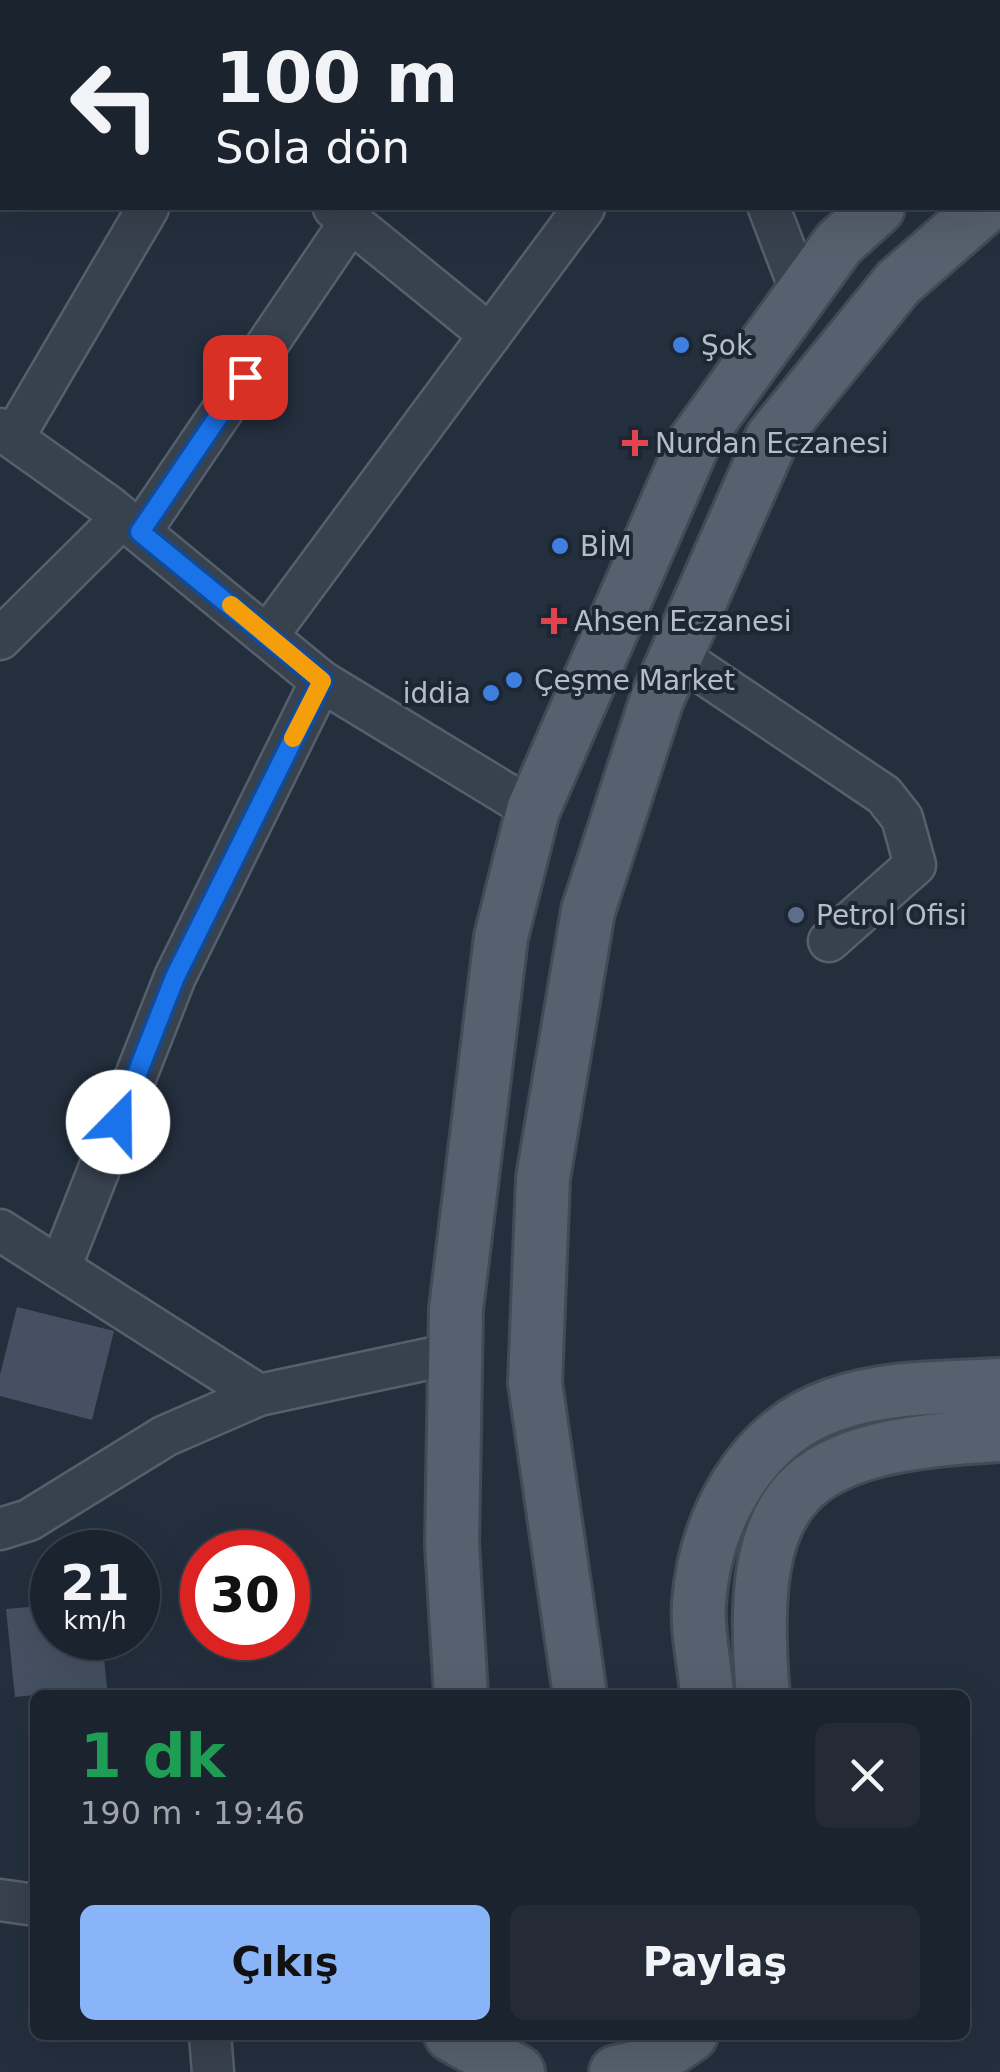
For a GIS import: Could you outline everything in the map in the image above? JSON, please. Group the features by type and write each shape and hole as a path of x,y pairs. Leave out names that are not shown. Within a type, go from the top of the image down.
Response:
{"main road":[{"path":"461,1690 452,1544 456,1309 501,937 534,810 693,444 839,243 876,210"},
{"path":"579,1690 534,1383 543,1178 588,911 657,700 772,438 898,283 982,210"},
{"path":"707,1690 699,1606 709,1540 731,1490 775,1438 831,1405 894,1392 1000,1384"},
{"path":"763,1690 756,1624 761,1563 781,1510 822,1470 873,1449 1000,1435"},
{"path":"638,2061 681,2040"}],"street":[{"path":"147,210 6,434 131,525 322,681 534,810"},
{"path":"267,636 583,210"},
{"path":"770,210 802,294"},
{"path":"0,639 131,525 342,214 490,335"},
{"path":"676,655 884,796 902,818 916,865 829,942"},
{"path":"60,1268 175,977 322,681"},
{"path":"0,1230 259,1395"},
{"path":"0,1529 29,1520 165,1436 259,1395 456,1354"},
{"path":"0,1900 30,1904"},
{"path":"210,2040 213,2072"}],"building":[{"path":"17,1307 114,1331 92,1420 0,1396 0,1375"},
{"path":"30,1607 30,1660 104,1660 107,1688 30,1690 30,1696 15,1697 6,1609"}],"slow traffic":[{"path":"231,605 322,681 293,738"}],"place":[{"name":"Şok","path":"681,345"},
{"name":"Nurdan Eczanesi","path":"635,443"},
{"name":"BİM","path":"560,546"},
{"name":"Ahsen Eczanesi","path":"554,621"},
{"name":"Çeşme Market","path":"514,680"},
{"name":"iddia","path":"491,693"},
{"name":"Petrol Ofisi","path":"796,915"}],"route":[{"path":"118,1122 175,977 322,681 140,532 245,377"}]}
